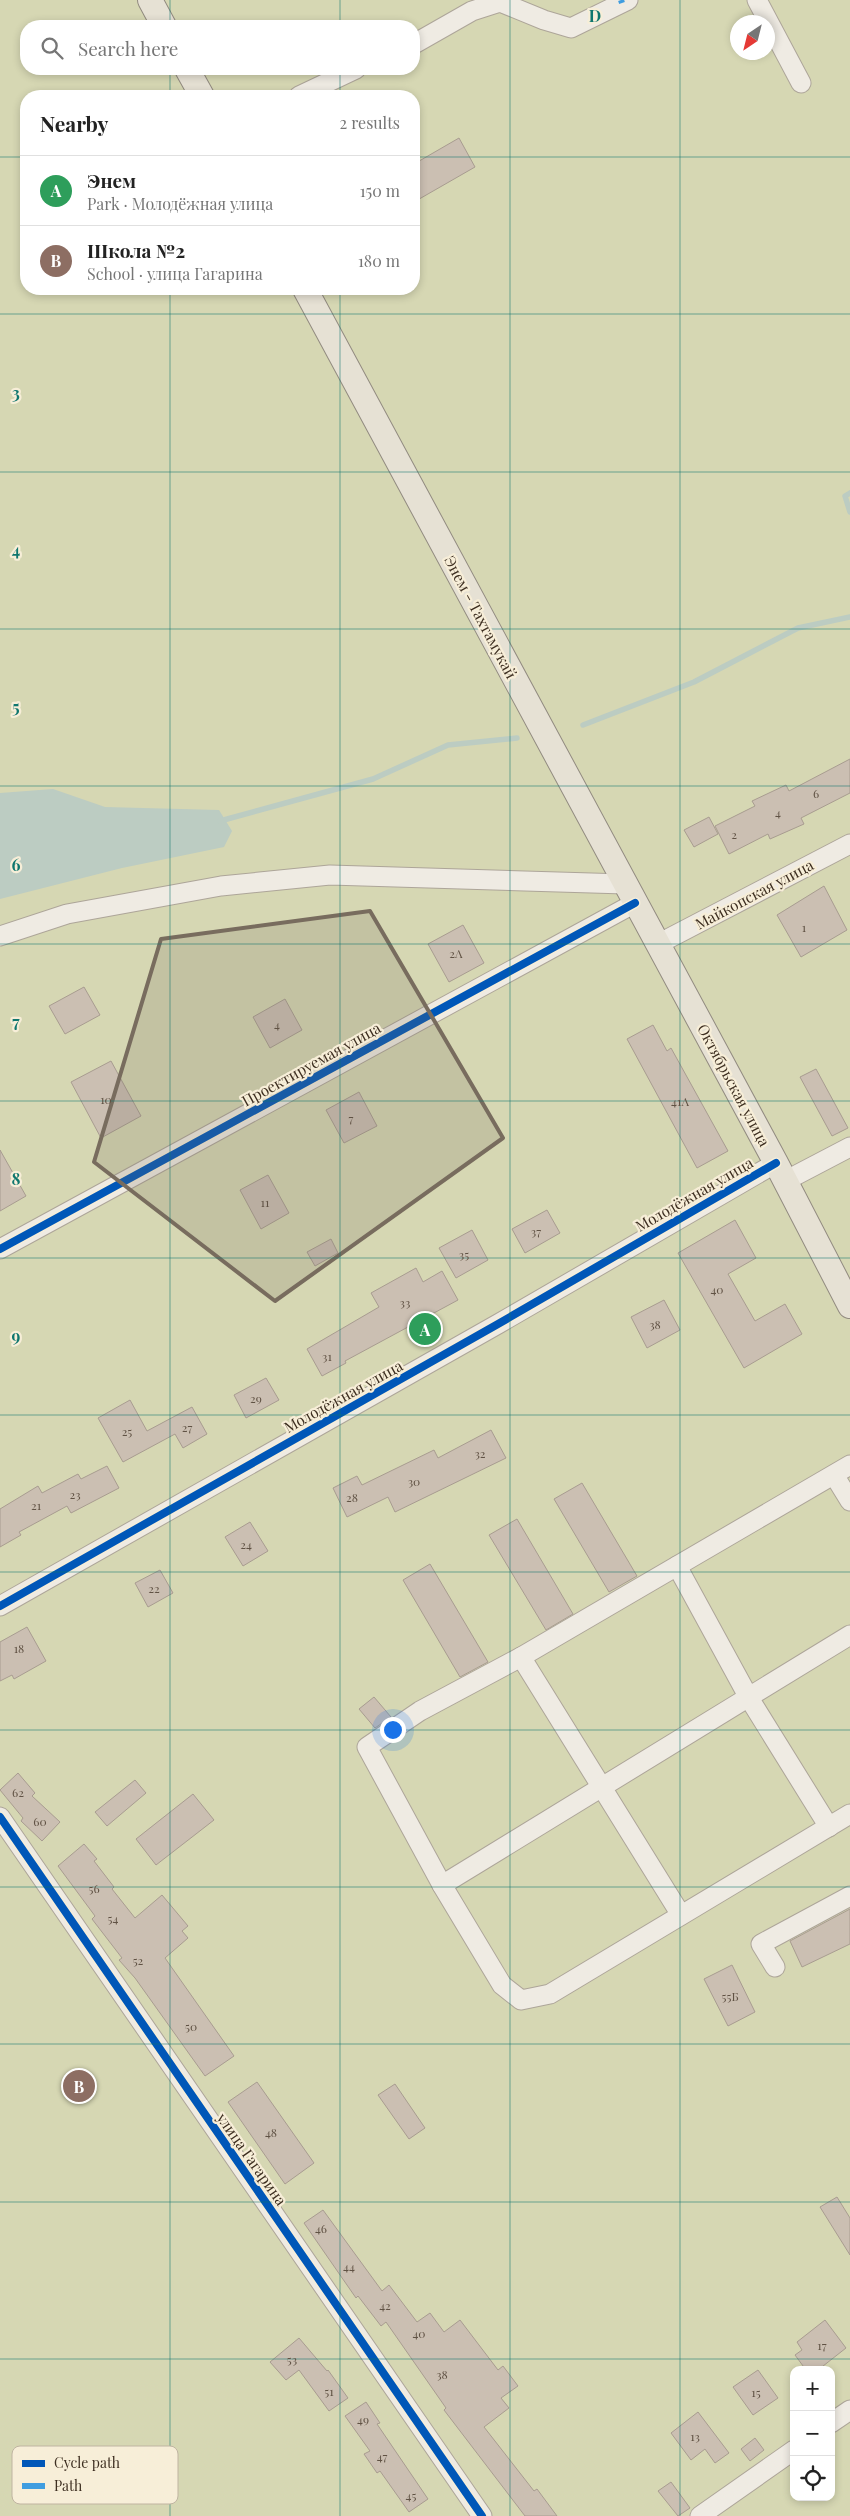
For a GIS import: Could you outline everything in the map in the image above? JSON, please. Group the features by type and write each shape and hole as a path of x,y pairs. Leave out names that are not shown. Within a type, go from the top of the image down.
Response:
{"main road":[{"path":"150,0 161,20"},
{"path":"190,75 199,90"},
{"name":"Энем - Тахтамукай","path":"308,295 658,944"},
{"name":"Октябрьская улица","path":"658,944 781,1172 850,1306"}],"street":[{"path":"420,41 472,12 500,2 544,20 571,28 628,0"},
{"path":"757,0 801,83"},
{"path":"311,90 343,75"},
{"name":"Майкопская улица","path":"658,944 850,844"},
{"path":"0,936 67,914 221,886 330,876 630,893"},
{"name":"Проектируемая улица","path":"0,1249 630,893"},
{"name":"Молодёжная улица","path":"0,1606 498,1324 781,1172 850,1147"},
{"path":"850,1464 521,1656 420,1711 366,1747 442,1885 502,1985 521,2000 550,1994 850,1814"},
{"path":"834,1475 850,1501"},
{"path":"677,1566 749,1698 829,1827"},
{"path":"442,1885 850,1635"},
{"path":"521,1656 681,1915"},
{"name":"улица Гагарина","path":"0,1817 482,2516"},
{"path":"775,1967 761,1944 850,1896"},
{"path":"835,2420 850,2410"},
{"path":"700,2516 790,2453"}],"highlighted area":[{"path":"370,911 503,1138 275,1301 94,1162 161,939"}],"green space":[{"path":"0,0 850,0 850,2516 0,2516"}],"shaded area":[{"path":"53,789 105,807 219,810 232,831 224,847 122,868 0,899 0,793"}],"building":[{"path":"459,138 475,167 420,199 420,161"},
{"path":"850,759 850,793 801,818 804,824 770,839 768,834 729,854 715,826 755,806 752,801 786,785 789,791"},
{"path":"709,817 718,834 694,847 684,830"},
{"path":"824,886 847,930 801,957 777,915"},
{"path":"463,925 484,963 449,982 428,944"},
{"path":"84,987 100,1015 65,1034 49,1006"},
{"path":"285,999 302,1030 270,1048 253,1017"},
{"path":"653,1025 667,1051 671,1048 728,1151 697,1168 627,1039"},
{"path":"111,1061 141,1116 101,1138 71,1082"},
{"path":"816,1069 848,1128 832,1136 800,1077"},
{"path":"359,1092 377,1126 344,1143 326,1110"},
{"path":"0,1150 26,1196 0,1211"},
{"path":"268,1175 289,1213 261,1229 240,1190"},
{"path":"547,1210 560,1233 525,1253 512,1229"},
{"path":"735,1220 756,1258 728,1274 755,1321 785,1304 802,1334 744,1368 678,1253"},
{"path":"472,1230 488,1260 456,1278 439,1248"},
{"path":"331,1239 338,1253 315,1266 307,1252"},
{"path":"416,1268 423,1282 442,1271 458,1300 345,1361 346,1363 322,1376 307,1349 379,1307 371,1293"},
{"path":"664,1300 680,1330 647,1348 631,1317"},
{"path":"266,1378 279,1400 246,1418 234,1395"},
{"path":"130,1400 147,1431 192,1407 207,1434 183,1448 175,1434 123,1462 98,1418"},
{"path":"491,1430 506,1458 395,1512 388,1497 347,1517 333,1488 357,1476 362,1485 434,1450 438,1458"},
{"path":"107,1466 119,1488 71,1513 67,1506 19,1532 21,1535 0,1547 0,1509 38,1486 42,1493 78,1474 81,1479"},
{"path":"582,1483 637,1576 609,1592 554,1499"},
{"path":"517,1519 573,1614 546,1630 489,1535"},
{"path":"250,1522 268,1551 243,1566 225,1537"},
{"path":"430,1564 488,1662 460,1677 403,1580"},
{"path":"160,1570 173,1593 148,1607 135,1583"},
{"path":"27,1627 46,1661 14,1679 12,1675 0,1681 0,1642"},
{"path":"374,1697 391,1717 375,1728 359,1709"},
{"path":"18,1773 35,1793 32,1796 60,1822 42,1841 21,1821 23,1818 0,1790"},
{"path":"135,1780 146,1793 107,1826 95,1812"},
{"path":"193,1794 214,1820 156,1865 136,1839"},
{"path":"84,1844 97,1859 94,1861 114,1887 112,1889 135,1918 162,1895 188,1926 182,1931 188,1938 165,1958 234,2056 205,2076 135,1978 119,1960 122,1958 92,1919 95,1916 58,1866"},
{"path":"850,1909 850,1944 802,1967 790,1941"},
{"path":"732,1965 755,2012 728,2026 704,1979"},
{"path":"257,2082 314,2163 285,2184 228,2102"},
{"path":"395,2084 425,2128 409,2139 378,2095"},
{"path":"837,2197 850,2218 850,2255 820,2207"},
{"path":"323,2210 382,2291 389,2285 417,2322 430,2313 444,2332 460,2320 498,2370 503,2366 518,2386 501,2398 509,2408 484,2427 534,2491 537,2489 557,2516 525,2516 444,2410 446,2408 386,2322 381,2326 358,2296 356,2298 304,2223"},
{"path":"825,2320 846,2348 823,2366 803,2366 795,2355 802,2350 797,2342"},
{"path":"299,2338 328,2370 348,2398 329,2411 299,2370 286,2380 270,2362"},
{"path":"758,2370 778,2398 753,2415 733,2387"},
{"path":"366,2402 380,2423 377,2424 428,2499 409,2512 380,2471 377,2473 364,2454 370,2451 345,2416"},
{"path":"698,2412 729,2453 715,2463 705,2449 691,2460 671,2433"},
{"path":"755,2438 764,2450 750,2461 741,2449"},
{"path":"671,2482 690,2508 678,2516 658,2491"}],"waterway":[{"path":"850,493 845,496 850,512"},
{"path":"583,725 694,682 798,628 850,617"},
{"path":"220,821 373,779 448,745 517,738"}],"cycle path":[{"path":"0,1249 635,903"},
{"path":"0,1606 498,1324 776,1163"},
{"path":"0,1817 482,2516"}],"place":[{"name":"Энем","path":"425,1329"},
{"name":"Школа №2","path":"79,2086"}]}
